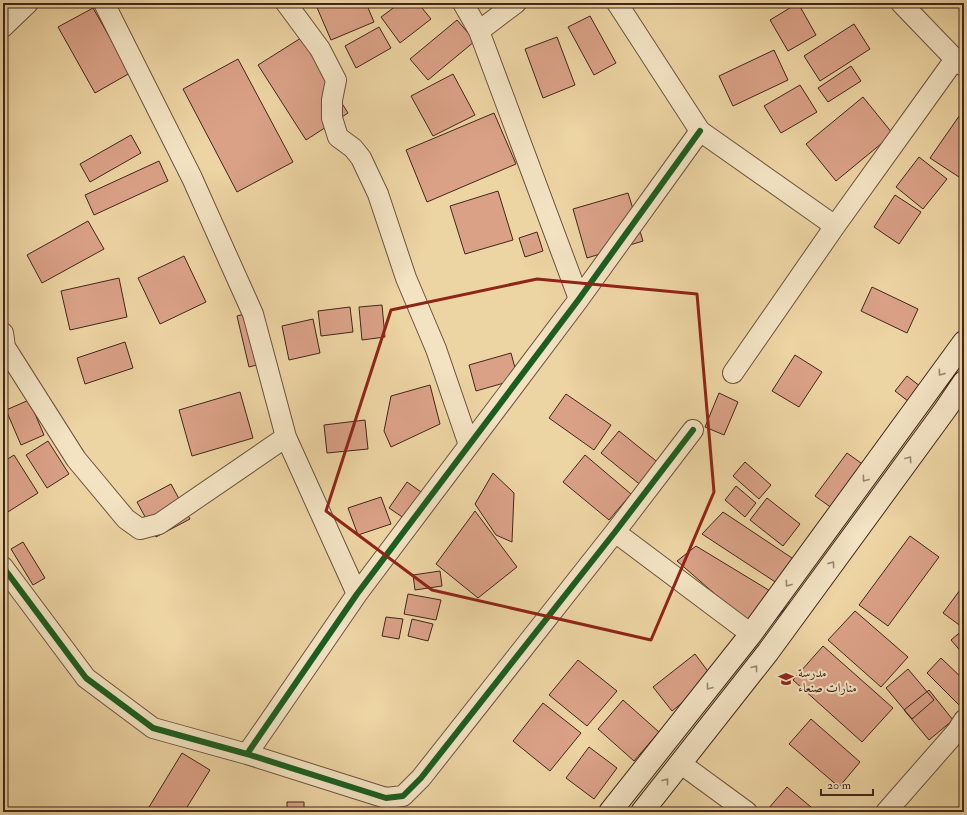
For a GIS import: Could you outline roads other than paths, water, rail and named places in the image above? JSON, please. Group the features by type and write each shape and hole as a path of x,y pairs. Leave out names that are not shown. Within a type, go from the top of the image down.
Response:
{"street":[{"path":"3,27 28,3"},
{"path":"104,3 192,178 253,314 286,437 357,594"},
{"path":"286,3 320,49 336,80 332,100 332,118 338,137 353,148 361,158 378,194 406,278 436,349 469,445"},
{"path":"463,3 479,31 579,299"},
{"path":"479,31 516,3"},
{"path":"617,3 700,131 835,226"},
{"path":"733,373 835,226 960,62 901,3"},
{"path":"247,754 357,594 579,299 700,131"},
{"path":"3,333 5,346 76,459 126,519 140,529 159,524 286,437"},
{"path":"610,812 751,634 964,342"},
{"path":"642,812 768,652 964,382"},
{"path":"3,567 86,678 153,728 247,754 386,798 403,796 421,778 615,532 693,430"},
{"path":"615,532 751,634"},
{"path":"886,812 964,720"},
{"path":"680,763 746,812"}],"place":[{"name":"مدرسة منارات صنعاء","path":"786,679"}]}
